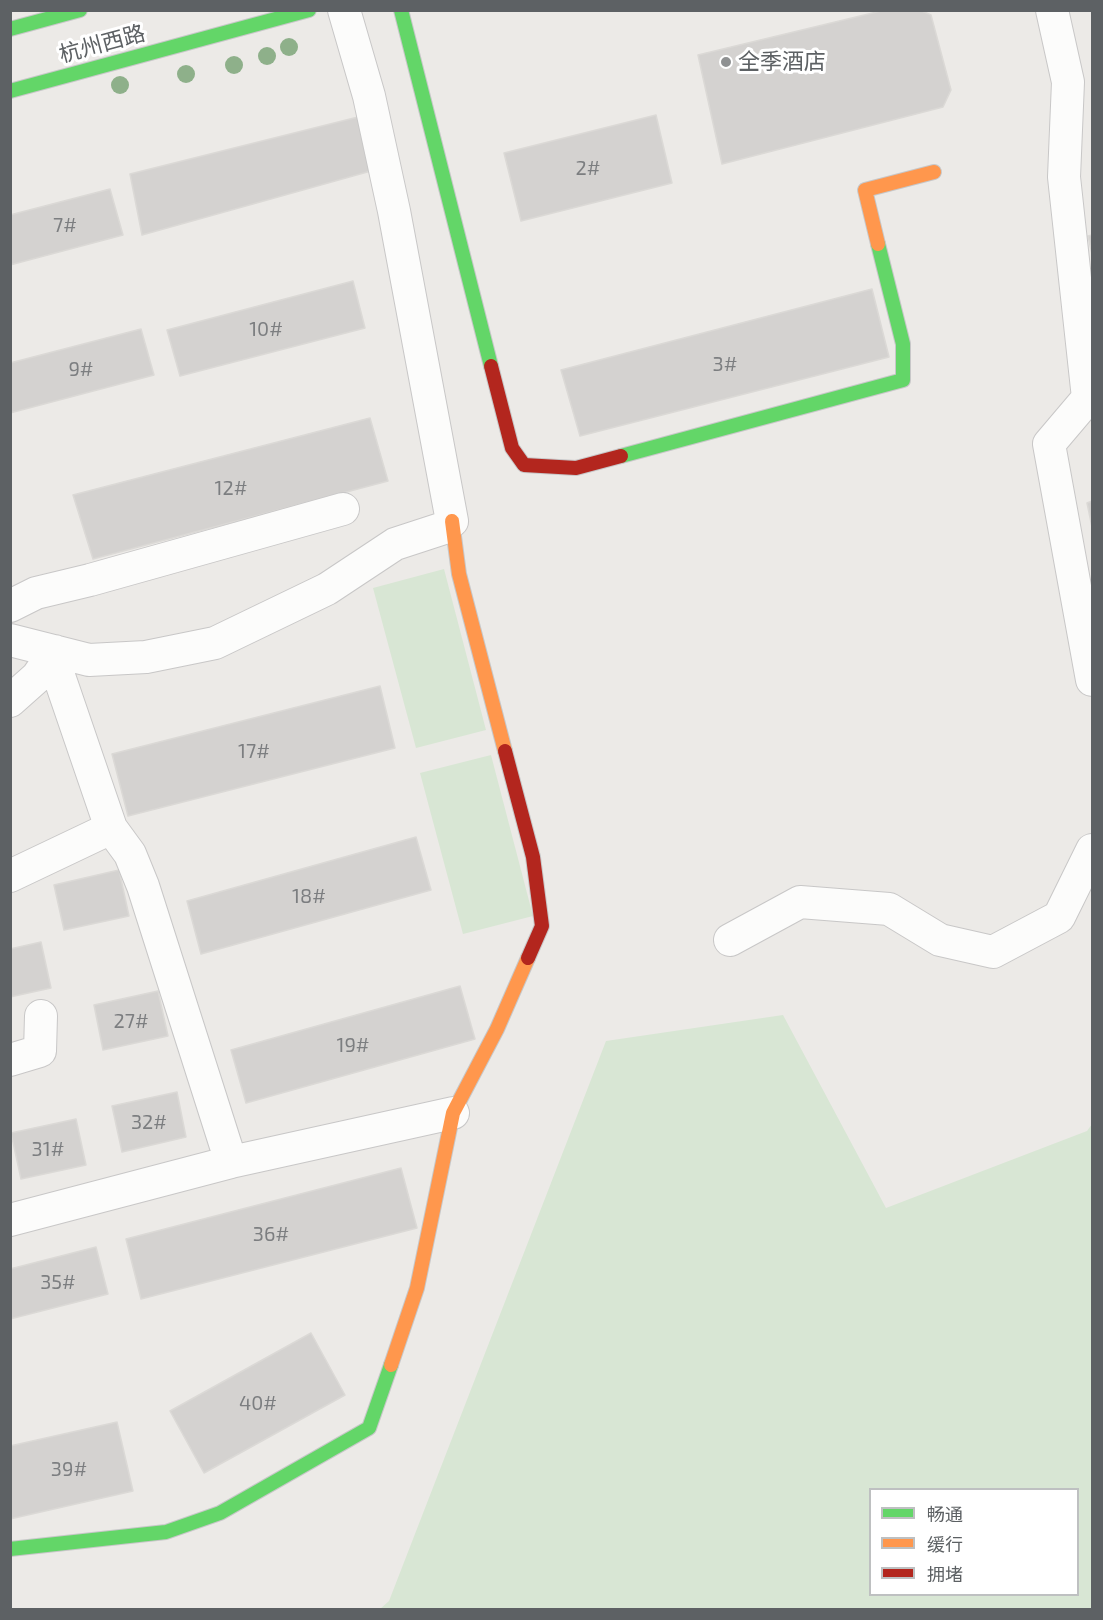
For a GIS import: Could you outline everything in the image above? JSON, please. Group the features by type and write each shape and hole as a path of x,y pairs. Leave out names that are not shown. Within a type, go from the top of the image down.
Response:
{"street":[{"name":"杭州西路","path":"10,29 80,10"},
{"name":"杭州西路","path":"10,91 309,10"},
{"path":"10,1549 166,1532 199,1521 220,1513 369,1428 417,1288 453,1113 497,1029 542,926 533,857 459,574 452,521 394,211 369,96 344,10"},
{"path":"401,10 512,448 524,465 576,468 903,380 903,344 864,190 934,172"},
{"path":"1052,10 1068,82 1064,177 1088,398 1049,444 1092,680"},
{"path":"10,606 36,593 344,509"},
{"path":"10,640 89,660 146,657 215,643 327,589 395,544 444,528 452,521"},
{"path":"10,701 37,677 55,651"},
{"path":"55,651 59,676 111,828 130,854 143,886 231,1162"},
{"path":"10,876 111,828"},
{"path":"730,940 800,902 888,909 940,940 993,952 1059,917 1092,850"},
{"path":"10,1060 40,1051 41,1016"},
{"path":"10,1220 231,1162 453,1113"}],"green space":[{"path":"444,569 486,730 416,748 373,588"},
{"path":"491,755 533,916 463,934 420,773"},
{"path":"783,1015 886,1208 1087,1131 1092,1124 1092,1609 380,1609 389,1601 606,1041"}],"building":[{"path":"885,10 920,10 931,15 951,90 943,107 722,164 698,55"},
{"path":"656,115 672,183 521,221 504,153"},
{"path":"362,116 378,169 142,235 130,174"},
{"path":"110,189 123,235 10,265 10,215"},
{"path":"1092,235 1092,254 1088,236"},
{"path":"353,281 365,328 180,376 167,330"},
{"path":"872,289 889,357 580,436 561,370"},
{"path":"141,329 154,375 10,413 10,363"},
{"path":"370,418 388,481 93,559 73,495"},
{"path":"1092,501 1092,527 1087,503"},
{"path":"380,686 395,748 128,816 112,754"},
{"path":"416,837 431,890 201,954 187,901"},
{"path":"119,870 129,916 64,930 54,885"},
{"path":"41,942 51,988 10,997 10,949"},
{"path":"460,986 475,1039 246,1103 231,1050"},
{"path":"158,991 168,1036 103,1050 94,1005"},
{"path":"177,1092 186,1137 122,1152 112,1106"},
{"path":"76,1119 86,1165 21,1179 11,1133"},
{"path":"401,1168 417,1228 141,1299 126,1239"},
{"path":"96,1247 108,1294 10,1319 10,1269"},
{"path":"311,1333 345,1395 204,1473 170,1411"},
{"path":"117,1422 133,1491 10,1519 10,1446"}],"traffic: fast":[{"path":"10,29 80,10"},
{"path":"10,91 309,10"},
{"path":"401,10 491,366"},
{"path":"621,456 903,380 903,344 878,244"},
{"path":"10,1549 166,1532 220,1513 369,1428 391,1365"}],"traffic: slow":[{"path":"878,244 865,190 934,172"},
{"path":"452,521 459,574 505,751"},
{"path":"391,1365 417,1288 453,1113 497,1029 528,958"}],"traffic: jam":[{"path":"491,366 512,448 524,465 576,468 621,456"},
{"path":"505,751 533,857 542,926 528,958"}],"place":[{"name":"全季酒店","path":"726,62"}]}
